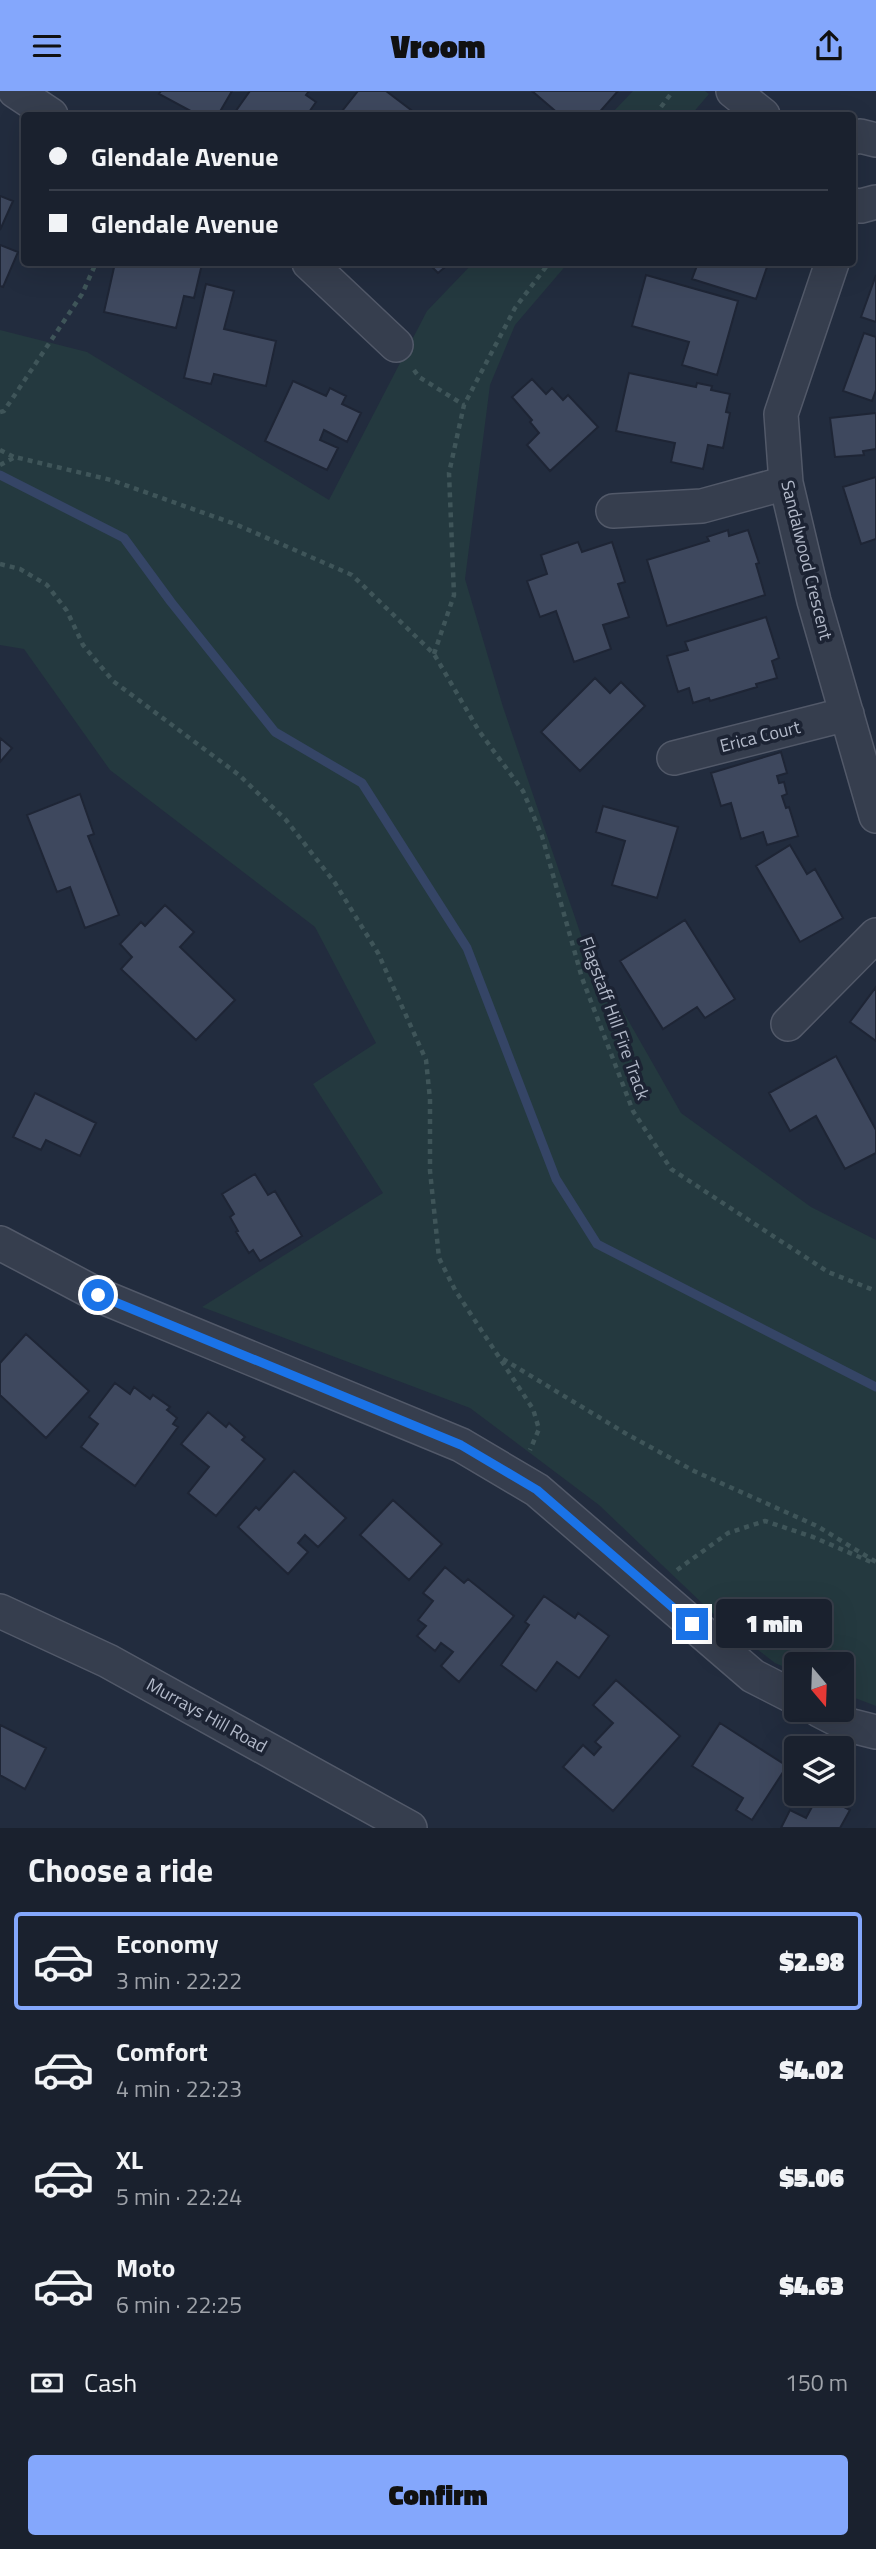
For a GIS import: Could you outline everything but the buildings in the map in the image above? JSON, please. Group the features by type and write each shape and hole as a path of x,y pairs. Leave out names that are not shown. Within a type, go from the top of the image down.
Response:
{"street":[{"path":"15,91 46,112"},
{"path":"733,91 759,112"},
{"path":"856,137 876,140"},
{"path":"856,205 876,202"},
{"path":"312,266 396,345"},
{"name":"Sandalwood Crescent","path":"831,266 782,414 786,482 814,601 876,816"},
{"path":"613,511 702,506 786,482"},
{"name":"Erica Court","path":"674,758 847,714"},
{"path":"788,1024 876,935"},
{"path":"0,1243 98,1295 461,1445 537,1490 753,1677 784,1692"},
{"name":"Murrays Hill Road","path":"0,1611 108,1661 410,1828"},
{"path":"844,1722 876,1732"}],"path":[{"path":"657,112 673,91"},
{"path":"0,412 4,411 82,294 95,266"},
{"path":"433,654 454,595 449,473 464,405 515,308 546,266"},
{"path":"396,345 419,377 464,405"},
{"name":"Flagstaff Hill Fire Track","path":"0,450 15,457 111,480 235,524 352,575 433,654 479,731 523,791 542,836 582,978 628,1099 670,1170 828,1272 876,1291"},
{"path":"0,465 15,457"},
{"path":"0,563 20,569 47,585 67,611 83,645 113,681 248,784 286,820 342,895 378,953 426,1060 430,1098 430,1171 439,1258 455,1290 533,1409 539,1429 531,1448 507,1472"},
{"path":"499,1357 694,1471 817,1526 876,1563"},
{"path":"651,1589 728,1533 765,1521 876,1563"}],"green space":[{"path":"633,91 705,91 709,94 694,112 613,112"},
{"path":"470,266 565,266 515,325 490,385 465,579 503,707 583,941 681,1113 811,1207 876,1240 876,1706 854,1698 854,1652 784,1652 784,1667 775,1663 723,1623 599,1505 470,1408 202,1307 383,1193 313,1084 376,1043 315,927 110,770 24,649 0,645 0,330 87,352 329,500 427,311"}],"waterway":[{"path":"0,475 124,538 171,602 275,732 362,783 467,948 556,1179 597,1244 876,1387"}],"route":[{"path":"98,1295 461,1445 537,1490 692,1624"}]}
